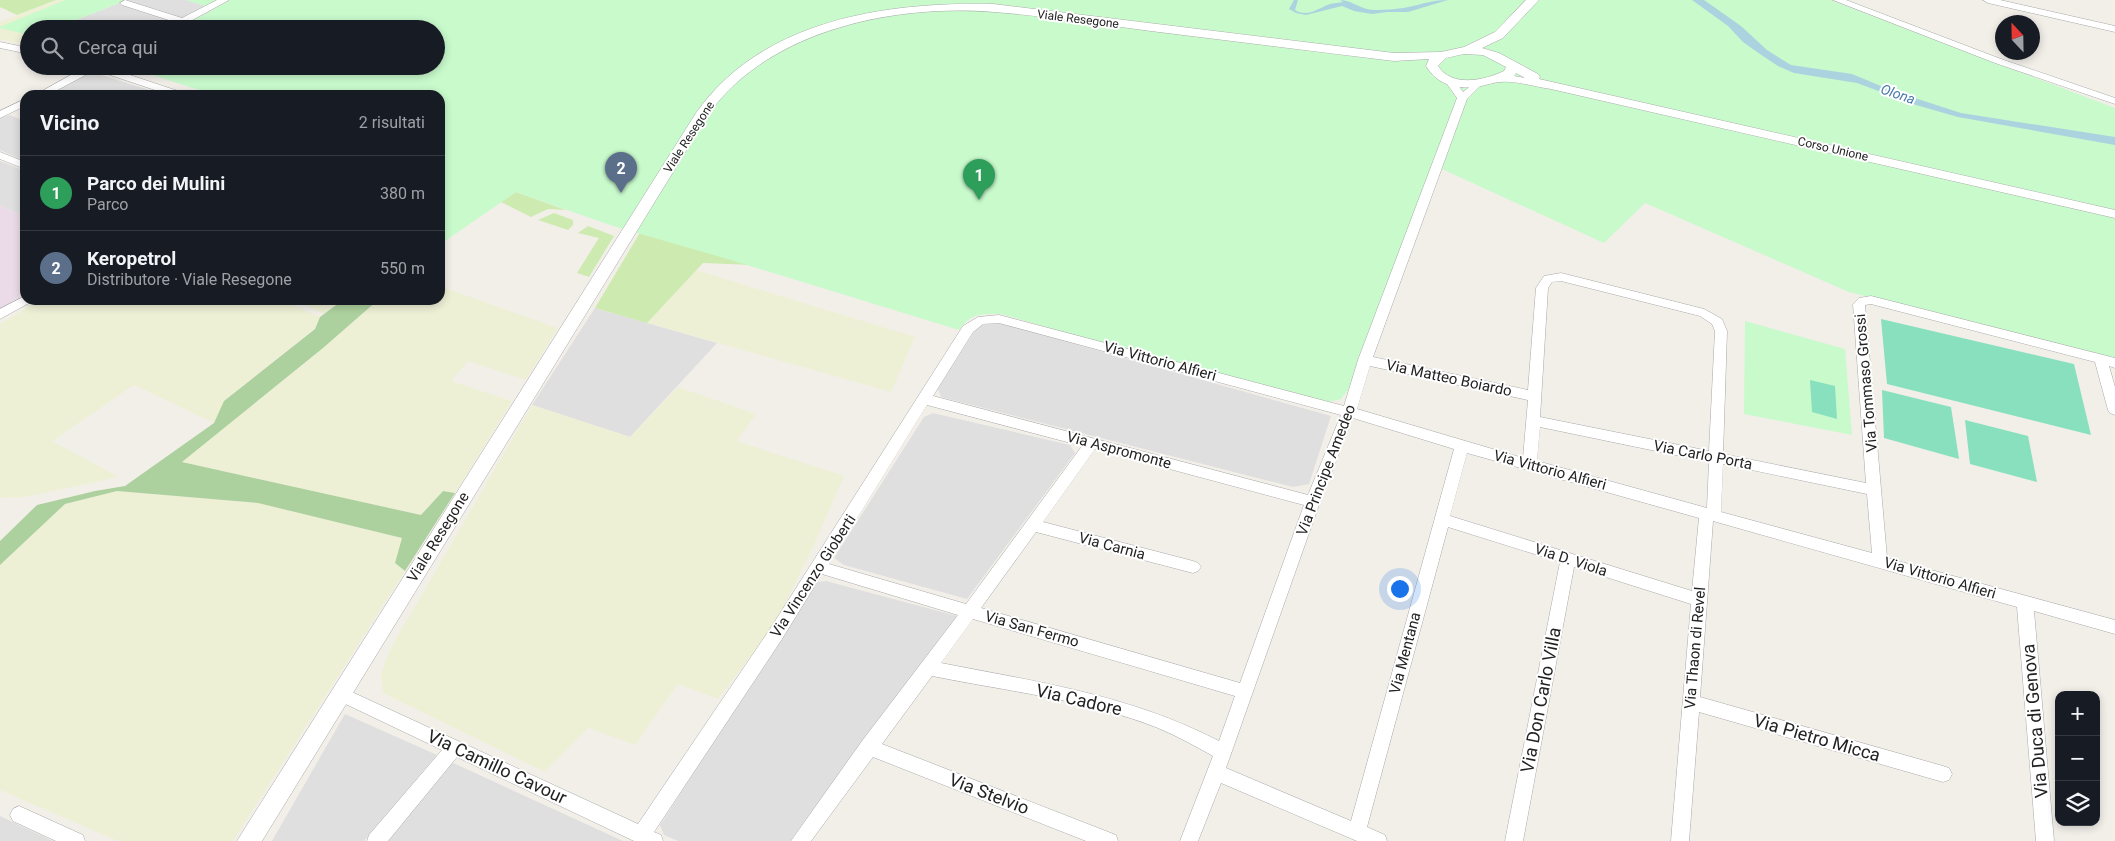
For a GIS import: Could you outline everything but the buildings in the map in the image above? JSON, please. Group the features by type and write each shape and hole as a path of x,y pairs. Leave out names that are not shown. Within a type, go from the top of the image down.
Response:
{"street":[{"path":"185,20 224,0"},
{"path":"1467,50 1498,35 1533,0"},
{"path":"1838,0 2006,64 2115,101"},
{"path":"1990,0 2115,29"},
{"path":"125,3 180,20"},
{"name":"Viale Resegone","path":"249,841 702,113 728,84 762,58 801,38 844,22 886,12 930,7 994,8 1394,57 1440,56 1467,50"},
{"path":"1477,84 1501,78 1510,73 1498,35"},
{"path":"0,44 20,49"},
{"name":"Corso Unione","path":"1467,50 1485,52 1551,85"},
{"path":"1440,56 1435,59 1432,66 1462,98"},
{"name":"Viale Resegone","path":"1394,57 1444,78 1477,84"},
{"path":"49,90 77,75"},
{"path":"121,75 165,90"},
{"name":"Corso Unione","path":"1501,78 1551,85 2115,214"},
{"name":"Via Principe Amedeo","path":"1189,841 1216,772 1313,502 1349,412 1365,360 1462,98 1477,84"},
{"path":"2081,90 2115,93"},
{"path":"0,115 20,105"},
{"path":"11,110 20,113"},
{"path":"0,155 20,164"},
{"name":"Via Thaon di Revel","path":"1530,465 1542,288 1548,279 1561,277 1709,315 1718,322 1721,331 1714,510 1706,519 1691,702 1683,840"},
{"name":"Via Tommaso Grossi","path":"1880,561 1859,304 1863,301 1871,300 2100,358"},
{"path":"0,315 20,303"},
{"name":"Via Vittorio Alfieri","path":"984,319 999,318 1349,412 1462,446 2115,627"},
{"name":"Via Vincenzo Gioberti","path":"647,838 968,329 974,323 984,319"},
{"path":"2100,358 2115,363"},
{"path":"2100,358 2115,410"},
{"name":"Via Matteo Boiardo","path":"1365,360 1534,396"},
{"name":"Via Aspromonte","path":"925,398 1313,502"},
{"name":"Via Carlo Porta","path":"1532,420 1874,490"},
{"path":"800,841 1092,443"},
{"name":"Via Mentana","path":"1357,832 1462,446"},
{"name":"Via D. Viola","path":"1442,519 1699,600"},
{"name":"Via Carnia","path":"1032,525 1192,567"},
{"name":"Via Don Carlo Villa","path":"1514,841 1568,559"},
{"name":"Via San Fermo","path":"819,567 1245,692"},
{"name":"Via Duca di Genova","path":"2025,602 2045,841"},
{"name":"Via Cadore","path":"927,668 1078,698 1133,712 1157,720 1223,752"},
{"name":"Via Camillo Cavour","path":"341,694 647,838"},
{"name":"Via Pietro Micca","path":"1691,702 1943,774"},
{"path":"376,841 455,747"},
{"name":"Via Stelvio","path":"868,747 1109,841"},
{"path":"1216,772 1378,841"},
{"path":"19,816 76,841"}],"shaded area":[{"path":"127,0 186,0 215,9 194,20 76,20"},
{"path":"85,75 101,75 149,90 55,90"},
{"path":"10,115 20,119 20,159 0,150 0,118"},
{"path":"0,161 20,169 20,215 0,205"},
{"path":"0,205 20,215 20,297 0,309"},
{"path":"595,308 717,343 630,437 532,405"},
{"path":"996,322 1331,416 1309,484 1293,487 941,397 938,389 978,326"},
{"path":"933,413 1070,445 1075,453 967,599 844,565 834,558 924,417"},
{"path":"826,581 957,616 790,841 678,841 664,835 660,825 817,582"},
{"path":"345,714 437,755 364,841 272,841"},
{"path":"451,762 623,841 385,841"},
{"path":"0,816 53,841 0,841"}],"green space":[{"path":"0,0 56,0 17,15 0,7"},
{"path":"57,0 126,0 59,20 20,20 20,41 16,43 0,39 0,22"},
{"path":"65,0 127,0 76,20 20,20 20,33 0,27"},
{"path":"186,0 1830,0 2115,108 2115,359 1849,292 1645,203 1604,243 1444,170 1432,167 1348,390 1341,399 1328,402 1215,375 1001,314 972,317 959,330 613,226 516,192 445,241 445,90 199,90 152,75 445,75 445,20 193,20 215,9"},
{"path":"700,132 752,265 703,263 647,323 595,308"},
{"path":"516,192 566,210 548,209 531,217 501,202"},
{"path":"554,213 573,220 573,225 568,230 538,220"},
{"path":"588,226 614,236 589,277 577,273 599,238 578,233"},
{"path":"696,270 915,337 891,392 647,323"},
{"path":"445,288 558,328 526,380 468,361 451,381 512,401 455,493 443,491 421,515 182,462 323,348 372,305 445,305"},
{"path":"31,305 293,305 320,317 315,328 224,401 214,423 134,385 52,441 119,477 25,497 0,498 0,324"},
{"path":"305,305 336,305 324,314"},
{"path":"336,305 372,305 323,348 182,462 421,515 443,491 455,493 405,571 395,563 402,538 258,503 117,491 65,504 0,565 0,541 37,505 125,486 214,423 224,401 315,329 320,317"},
{"path":"1881,319 2074,364 2091,435 1887,384"},
{"path":"1745,321 1845,349 1852,435 1744,414"},
{"path":"1810,380 1835,386 1837,419 1812,412"},
{"path":"678,387 756,414 737,441 844,476 813,547 775,624 718,699 678,684 635,745 588,728 545,772 383,693 381,673 392,646 532,405 630,437"},
{"path":"1882,390 1951,407 1959,459 1884,438"},
{"path":"1965,420 2028,436 2037,482 1970,464"},
{"path":"117,491 258,503 403,538 395,563 405,571 233,841 118,841 0,790 0,565 65,504"}],"water":[{"path":"1294,0 1298,0 1295,10 1309,13 1330,4 1343,2 1340,0 1374,10 1399,9 1434,1 1448,0 1408,12 1372,14 1354,11 1342,6 1306,15 1289,9"},
{"name":"Olona","path":"1692,0 1704,0 1741,26 1767,50 1791,65 1852,74 1893,91 1961,113 2115,137 2115,145 1958,117 1916,105 1857,83 1794,73 1778,66 1743,42 1728,26"}],"place":[{"name":"Keropetrol","path":"621,193"},
{"name":"Parco dei Mulini","path":"979,200"}]}
